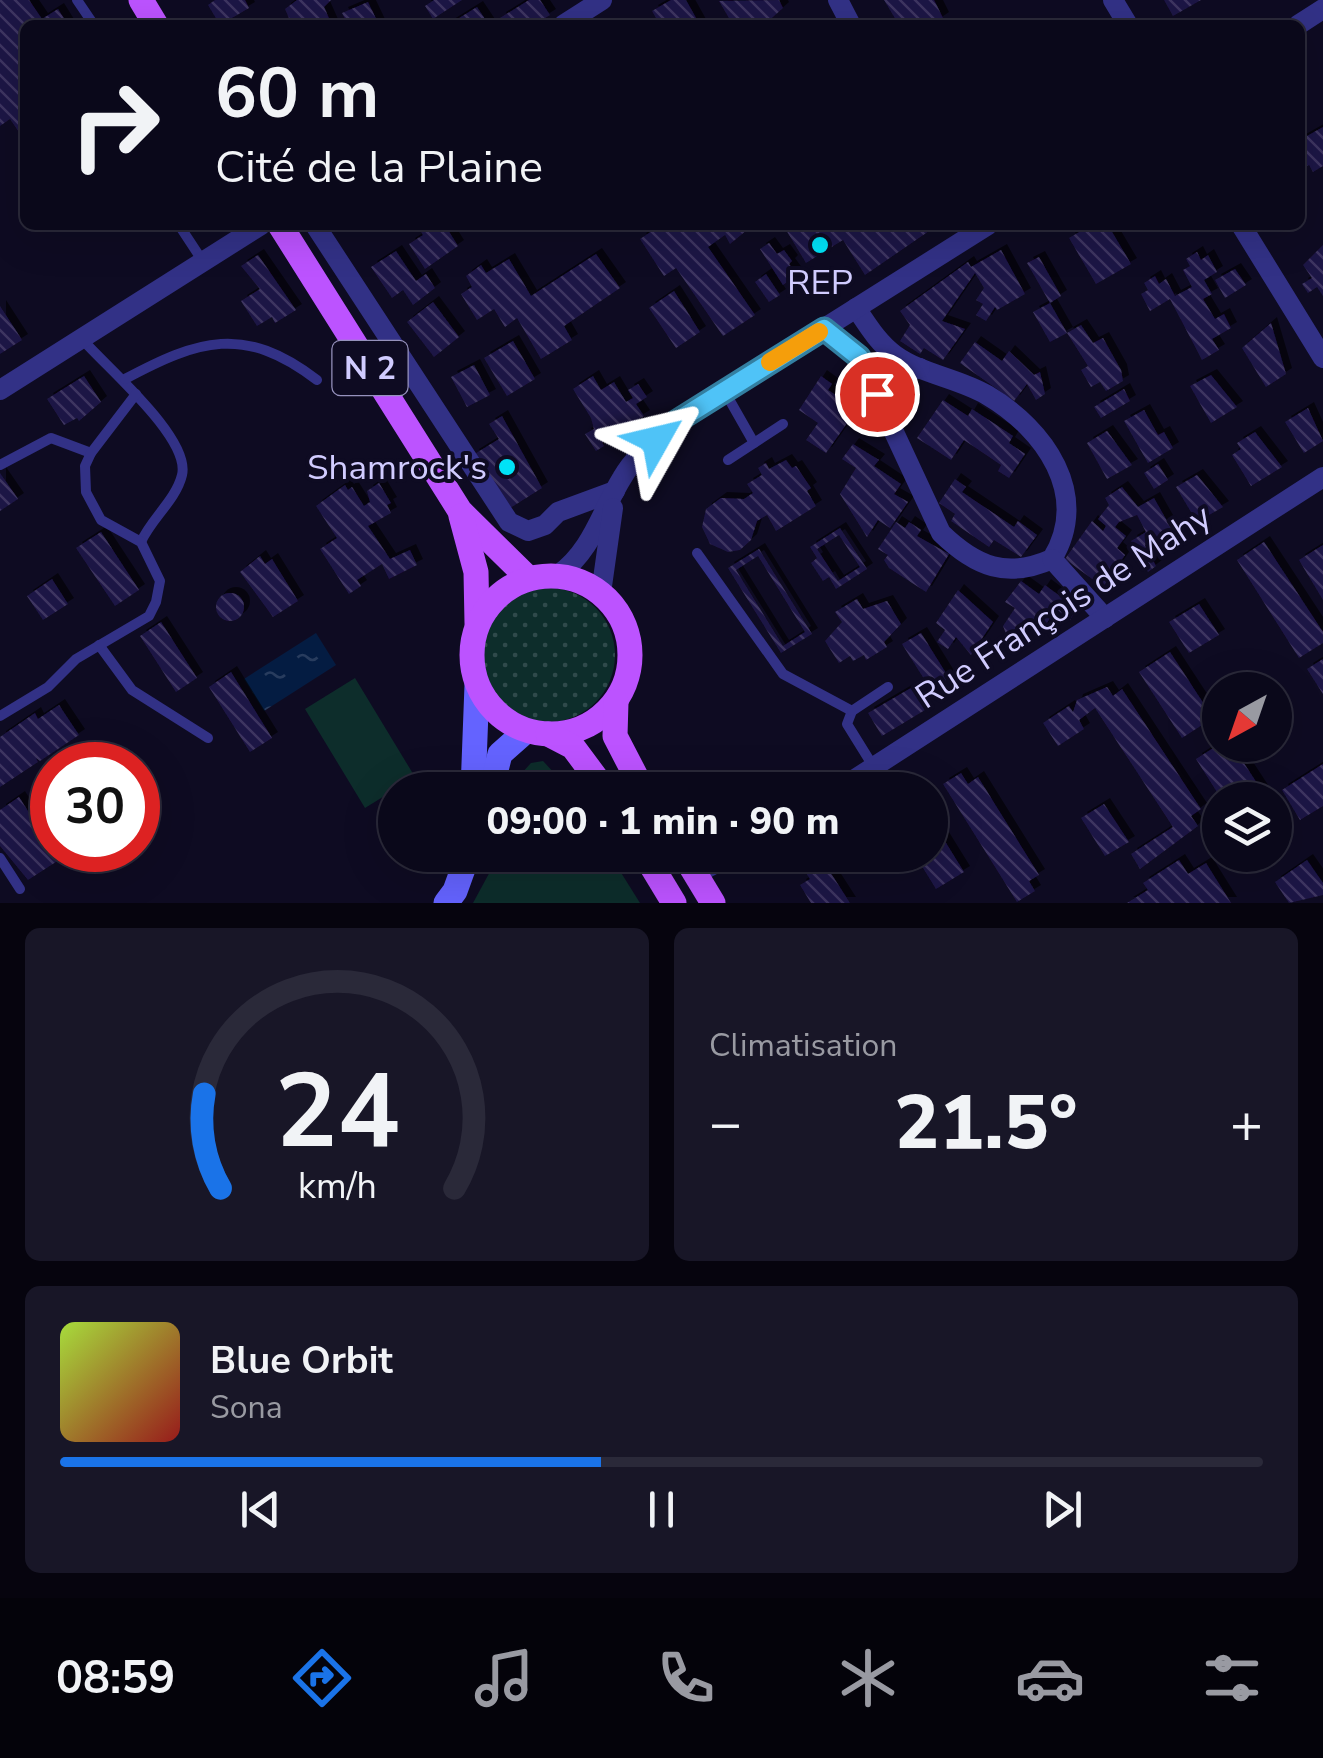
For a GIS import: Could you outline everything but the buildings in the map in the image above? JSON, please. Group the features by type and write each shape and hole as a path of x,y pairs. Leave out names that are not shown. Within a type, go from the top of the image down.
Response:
{"main road":[{"name":"N 2","path":"283,230 460,511 528,578"},
{"name":"N 2","path":"460,511 476,572 477,625 472,644 477,685"},
{"path":"477,625 498,596 528,578 558,575 601,593 620,616 630,644 628,674 616,702 615,736 633,772"},
{"path":"477,685 490,705 573,747 592,772"},
{"path":"474,772 477,685"},
{"path":"496,772 500,754 537,732 586,727 616,702"},
{"path":"446,903 462,872"},
{"path":"655,872 674,903"},
{"path":"694,872 713,903"}],"street":[{"path":"571,20 602,0"},
{"path":"0,390 253,230"},
{"path":"318,230 509,522 528,531 545,526 558,512 615,491"},
{"path":"1244,230 1323,358"},
{"path":"558,575 573,564 592,537 636,458 677,421 856,308 961,233"},
{"path":"824,329 859,357 922,500 941,533 960,552 1005,572 1028,570 1052,559 1069,523 1068,496 1055,460 1011,412 986,394 895,356 856,308"},
{"path":"877,394 888,378 920,368"},
{"name":"Rue François de Mahy","path":"866,772 1323,477"},
{"path":"601,593 615,491"},
{"path":"1052,559 1105,618"}],"lane":[{"path":"182,230 202,260"},
{"path":"82,338 103,364 125,380 181,457 183,474 141,542"},
{"path":"125,380 165,356 226,344 260,350 295,364 317,380"},
{"path":"725,392 754,443"},
{"path":"0,716 99,645 149,616 156,602 160,581 141,542 112,528 90,507 85,479 91,454 136,394"},
{"path":"728,460 783,424"},
{"path":"0,466 51,438 91,454"},
{"path":"696,553 783,674 852,711"},
{"path":"99,645 132,690 208,738"},
{"path":"874,767 848,724 852,711 888,687"},
{"path":"0,858 20,889"}],"green space":[{"path":"548,588 574,593 595,608 610,629 615,655 610,681 595,702 574,717 548,722 522,717 501,702 486,681 481,655 486,629 501,608 522,593"},
{"path":"355,678 412,772 378,772 378,800 365,808 305,709"},
{"path":"543,761 553,772 523,772 531,763"},
{"path":"490,872 621,872 640,903 473,903"}],"water":[{"path":"316,633 336,665 264,711 244,679"}],"slow traffic":[{"path":"770,362 819,332"}],"place":[{"name":"REP","path":"820,245"},
{"name":"Shamrock's","path":"507,467"}],"route":[{"path":"656,440 677,421 824,329 859,357 877,394"}]}
